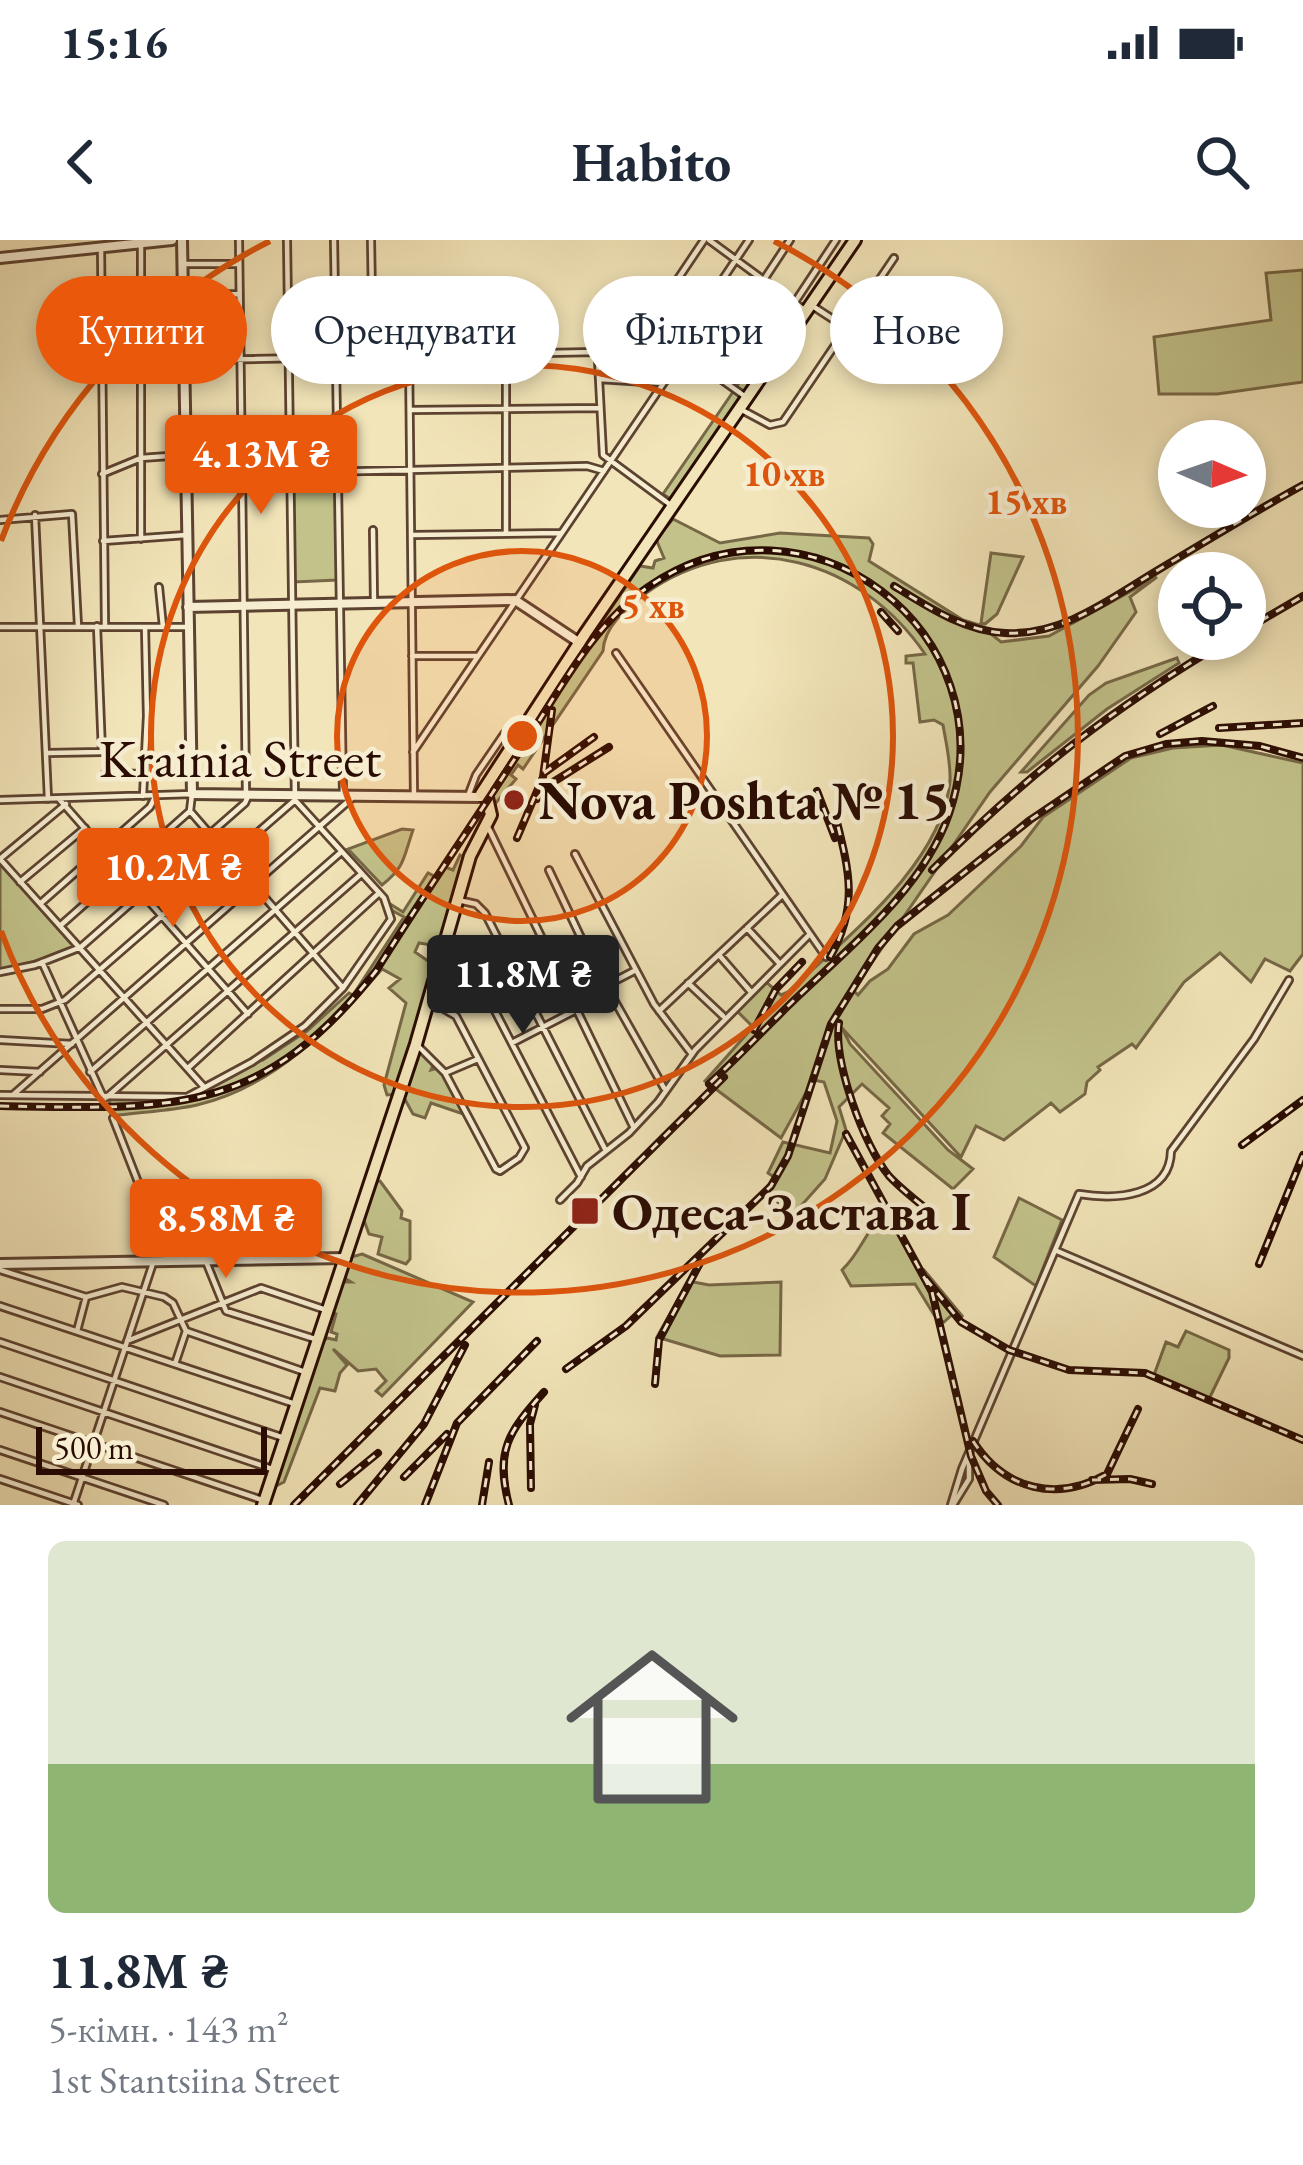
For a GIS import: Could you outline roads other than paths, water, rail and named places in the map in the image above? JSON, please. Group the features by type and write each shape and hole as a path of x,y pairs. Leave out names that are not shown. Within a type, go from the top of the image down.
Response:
{"main road":[{"path":"264,1503 486,822 484,794 580,644 855,240"}],"street":[{"path":"53,240 54,253"},
{"path":"0,258 172,240"},
{"path":"182,240 183,276"},
{"path":"239,240 239,276"},
{"path":"287,240 288,276"},
{"path":"334,240 334,276"},
{"path":"371,240 372,276"},
{"path":"681,276 707,240 760,276"},
{"path":"725,276 749,240"},
{"path":"766,276 790,240"},
{"path":"806,285 836,240"},
{"path":"141,243 141,276"},
{"path":"101,248 101,276"},
{"path":"881,276 894,258"},
{"path":"183,264 239,264"},
{"path":"808,308 830,318"},
{"path":"720,384 770,425 783,422 830,350"},
{"path":"47,753 102,752 102,384"},
{"path":"140,538 141,384"},
{"path":"61,925 190,811 183,384"},
{"path":"0,972 81,947 245,803 239,384"},
{"path":"0,1095 187,1097 286,1041 344,988 391,919 379,893 296,797 289,384"},
{"path":"335,384 344,794"},
{"path":"410,384 414,796"},
{"path":"506,384 506,533"},
{"path":"599,384 602,452 673,507"},
{"path":"413,752 661,384"},
{"path":"410,410 600,408"},
{"path":"102,474 141,458 184,455"},
{"path":"102,463 117,466"},
{"path":"185,475 587,466 604,471"},
{"path":"0,520 72,514 77,626"},
{"path":"35,515 48,799"},
{"path":"373,530 374,602"},
{"path":"412,535 561,533"},
{"path":"103,541 186,535"},
{"path":"160,587 163,627"},
{"path":"188,607 515,601 580,644"},
{"path":"0,627 188,627"},
{"path":"143,797 145,627"},
{"path":"616,653 826,957"},
{"path":"412,656 478,656"},
{"path":"467,797 473,779 504,734"},
{"path":"105,773 145,774"},
{"name":"Krainia Street","path":"0,800 192,794 484,794"},
{"path":"14,1094 356,794"},
{"path":"39,904 150,808 155,797"},
{"path":"0,1009 34,1010 59,1004 296,797"},
{"path":"59,799 248,1014"},
{"path":"66,804 0,859 203,1087"},
{"path":"190,811 344,988"},
{"path":"486,822 633,1128"},
{"path":"20,882 85,828"},
{"path":"90,1072 340,853"},
{"path":"575,854 658,1011 692,1053"},
{"path":"550,870 605,986 665,1091"},
{"path":"105,1099 360,875"},
{"path":"187,1070 379,893"},
{"path":"658,1011 781,896"},
{"path":"458,900 476,904 484,913 606,1151"},
{"path":"747,928 780,964"},
{"path":"560,1200 633,1128 692,1053 808,936"},
{"path":"446,942 466,955 581,1177"},
{"path":"719,955 752,994"},
{"path":"42,962 74,1042 105,1099"},
{"path":"605,986 636,970"},
{"path":"952,1505 1079,1195 1133,1193 1166,1176 1171,1151 1227,1078 1289,980"},
{"path":"688,983 725,1018"},
{"path":"416,1044 446,1073 496,1169 524,1152 452,1011 428,1001"},
{"path":"512,1043 576,1010"},
{"path":"0,1040 74,1042"},
{"path":"446,1073 478,1059"},
{"path":"0,1070 40,1072"},
{"path":"113,1118 168,1259"},
{"path":"1057,1251 1303,1356"},
{"path":"0,1267 154,1259 346,1258"},
{"path":"0,1479 75,1505 154,1259"},
{"path":"205,1259 226,1311 319,1340"},
{"path":"0,1267 86,1297 112,1287 164,1297 186,1331 175,1364"},
{"path":"126,1344 261,1288 328,1311"},
{"path":"77,1330 86,1297"},
{"path":"0,1306 126,1344 298,1405"},
{"path":"186,1331 308,1373"},
{"path":"0,1342 286,1439"},
{"path":"0,1377 275,1469"},
{"path":"0,1412 264,1503"},
{"path":"0,1450 164,1505"},
{"path":"952,1505 967,1484 968,1460"},
{"path":"958,1481 967,1484"}],"railway":[{"path":"894,586 975,628 1005,633 1047,628 1104,603 1303,485"},
{"path":"0,1106 164,1103 252,1079 293,1054 334,1019 376,971 565,679 628,602 648,587 709,558 771,550 829,562 881,591 923,633 950,686 960,747 949,814 937,842 901,895 709,1084"},
{"path":"1266,618 1303,596"},
{"path":"881,612 898,631"},
{"path":"932,870 1073,744 1196,660"},
{"path":"1160,734 1213,706"},
{"path":"517,838 543,777 552,710"},
{"path":"1219,728 1303,723"},
{"path":"544,773 594,737"},
{"path":"566,1369 626,1326 771,1186 788,1156 831,1024 897,926 1030,820 1125,756 1166,744 1202,741 1260,746 1303,758"},
{"path":"537,799 550,784 609,747"},
{"path":"817,791 835,838"},
{"path":"830,957 845,922 849,888 836,818"},
{"path":"754,1030 776,989 802,962"},
{"path":"839,1023 846,1080 870,1145 889,1176 933,1214"},
{"path":"294,1505 724,1077"},
{"path":"1242,1145 1303,1100"},
{"path":"846,1134 932,1292 971,1456 986,1491 998,1505"},
{"path":"1259,1264 1303,1155"},
{"path":"655,1384 659,1340 700,1263"},
{"path":"926,1279 961,1322 1009,1350 1069,1370 1145,1373 1303,1440"},
{"path":"425,1505 457,1423 537,1341"},
{"path":"357,1505 424,1424 465,1345"},
{"path":"509,1505 504,1470 508,1443 544,1392"},
{"path":"531,1488 530,1424 535,1405"},
{"path":"973,1441 986,1458 1017,1481 1034,1487 1070,1488 1107,1474 1138,1409"},
{"path":"404,1477 447,1434"},
{"path":"340,1484 378,1453"},
{"path":"482,1505 489,1462"},
{"path":"1092,1480 1152,1484"}],"place":[{"name":"Nova Poshta № 15","path":"514,800"},
{"name":"Одеса-Застава I","path":"585,1211"}]}
